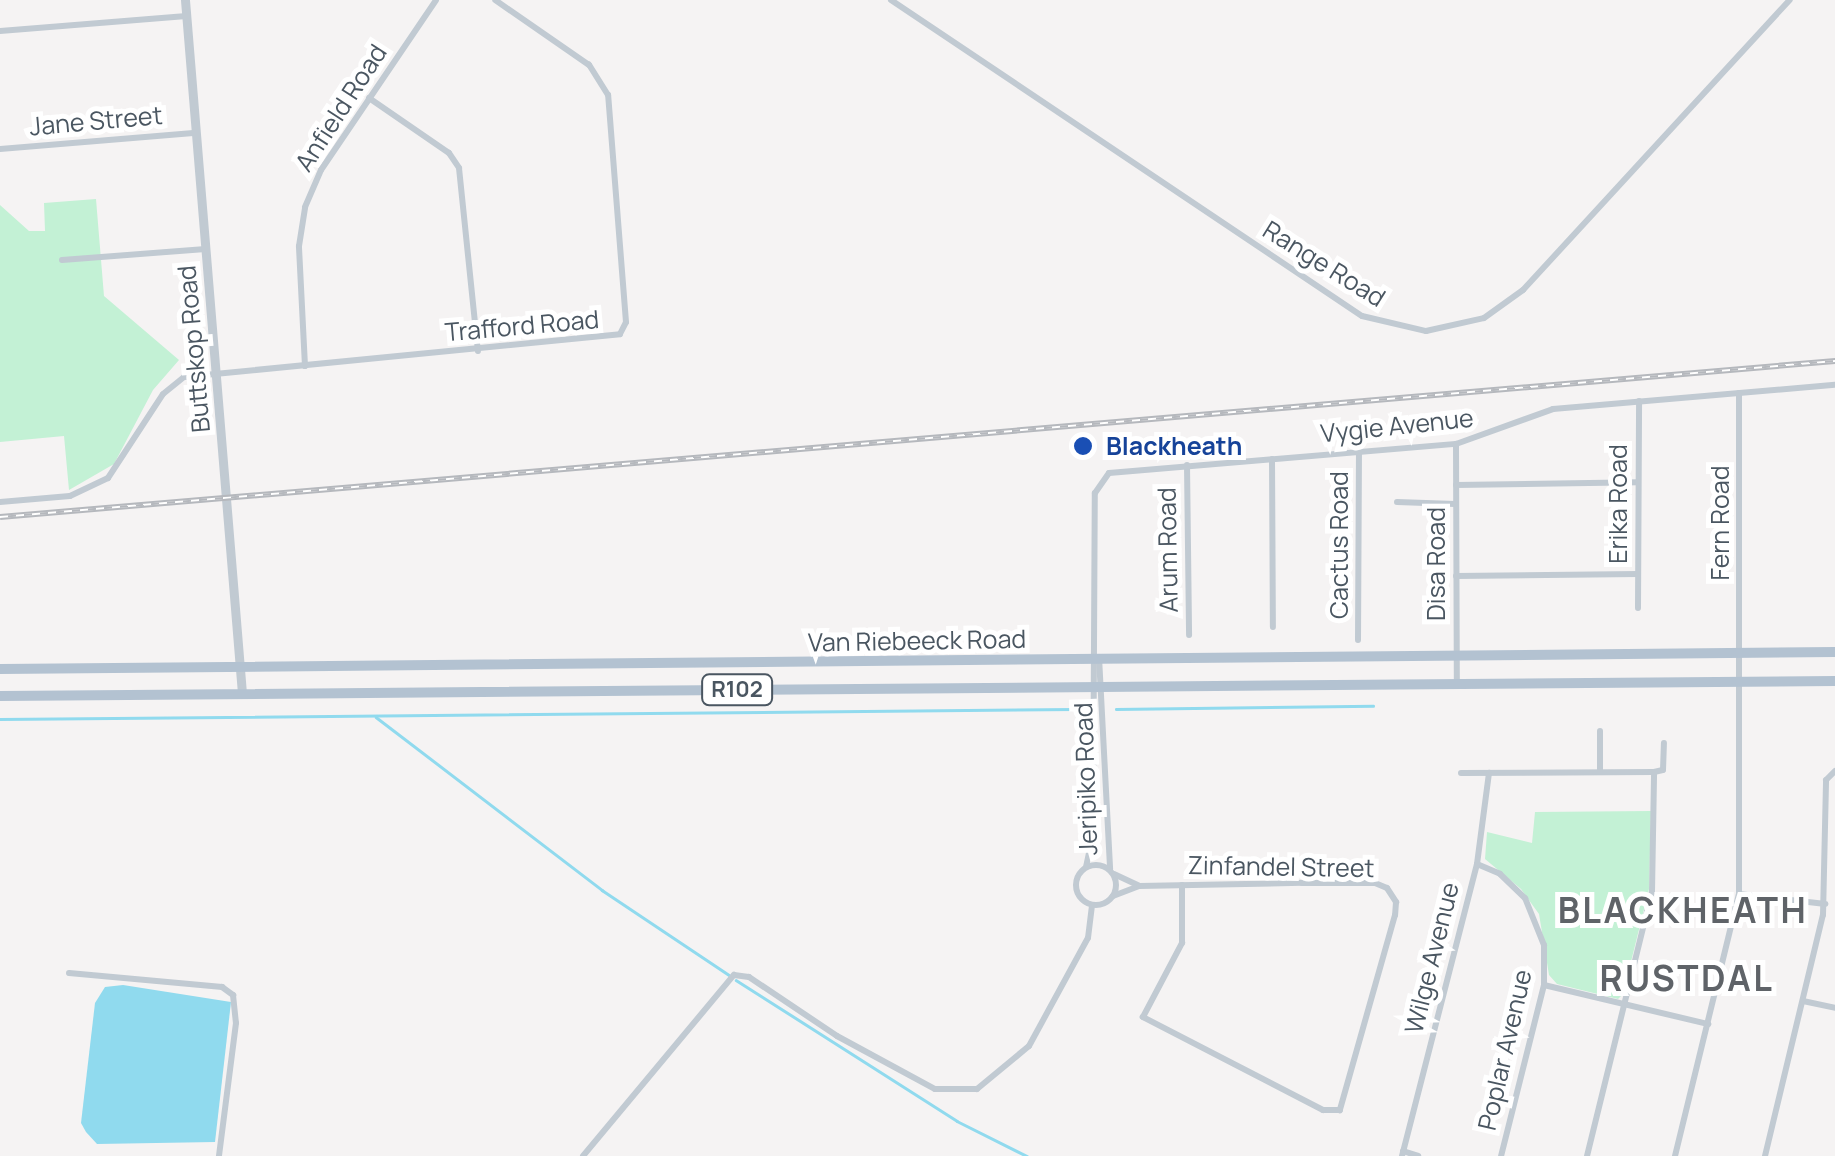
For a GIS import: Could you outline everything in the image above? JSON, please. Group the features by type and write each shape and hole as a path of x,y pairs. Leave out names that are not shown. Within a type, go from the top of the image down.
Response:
{"main road":[{"name":"Van Riebeeck Road","path":"0,669 1835,652"},
{"name":"Van Riebeeck Road","path":"0,696 1835,681"}],"street":[{"name":"Buttskop Road","path":"185,0 242,694"},
{"name":"Anfield Road","path":"305,366 299,246 305,208 321,170 436,0"},
{"name":"Trafford Road","path":"0,502 70,496 94,486 120,466 162,394 184,376 616,337 626,322 608,95 589,65 496,0"},
{"name":"Range Road","path":"890,0 1362,316 1426,331 1484,318 1523,290 1790,0"},
{"path":"0,31 186,16"},
{"path":"369,98 448,152 459,168 478,351"},
{"name":"Jane Street","path":"0,149 196,133"},
{"path":"62,260 206,249"},
{"name":"Vygie Avenue","path":"1096,657 1094,498 1098,483 1113,471 1456,444 1553,410 1835,385"},
{"name":"Fern Road","path":"1675,1156 1740,894 1739,393"},
{"name":"Erika Road","path":"1638,608 1639,401"},
{"name":"Disa Road","path":"1456,444 1457,684"},
{"name":"Cactus Road","path":"1358,640 1359,451"},
{"path":"1272,459 1273,628"},
{"name":"Arum Road","path":"1187,465 1189,635"},
{"path":"1456,485 1638,482"},
{"path":"1398,502 1456,504"},
{"path":"1456,576 1638,574"},
{"path":"1096,657 1096,686"},
{"name":"Jeripiko Road","path":"1086,867 1093,835 1096,686"},
{"name":"Jeripiko Road","path":"1096,686 1104,841 1112,872"},
{"path":"1600,731 1600,772"},
{"path":"1461,772 1654,772 1663,769 1664,744"},
{"path":"1586,1156 1653,882 1654,772"},
{"path":"1765,1156 1825,904 1832,772"},
{"name":"Wilge Avenue","path":"1402,1154 1477,864 1489,773"},
{"name":"Poplar Avenue","path":"1477,864 1500,874 1533,909 1544,945 1544,985 1501,1156"},
{"path":"583,1156 734,976 749,978 837,1036 947,1092 977,1089 1004,1073 1043,1022 1088,938 1092,904 1076,886 1086,867 1112,872 1114,896 1092,904"},
{"name":"Zinfandel Street","path":"1112,872 1140,886"},
{"name":"Zinfandel Street","path":"1114,896 1140,886 1182,885 1375,883 1392,894 1395,916 1346,1103 1340,1110 1323,1110 1143,1017 1182,944 1182,885"},
{"path":"1740,894 1825,904"},
{"path":"70,973 222,987 233,995 236,1023 219,1156"},
{"path":"1544,985 1708,1024"},
{"path":"1803,1001 1835,1008"},
{"path":"1402,1154 1418,1156"}],"green space":[{"path":"96,199 104,296 179,360 153,390 114,464 69,490 64,436 0,442 0,205 29,231 45,231 44,203"},
{"path":"1651,811 1649,889 1623,994 1618,999 1557,984 1549,975 1539,914 1521,889 1485,859 1487,832 1532,843 1535,812"}],"water":[{"path":"123,985 231,1002 215,1142 97,1144 86,1132 81,1123 95,1003 105,987"}],"waterway":[{"path":"1116,709 1373,706"},
{"path":"0,719 1074,709"},
{"path":"376,717 602,890 729,975"},
{"path":"736,980 957,1121 1027,1156"}],"railway":[{"path":"0,517 1835,361"}],"place":[{"name":"Blackheath","path":"1083,446"}],"district":[{"name":"BLACKHEATH","path":"1683,910"},
{"name":"RUSTDAL","path":"1687,978"}]}
